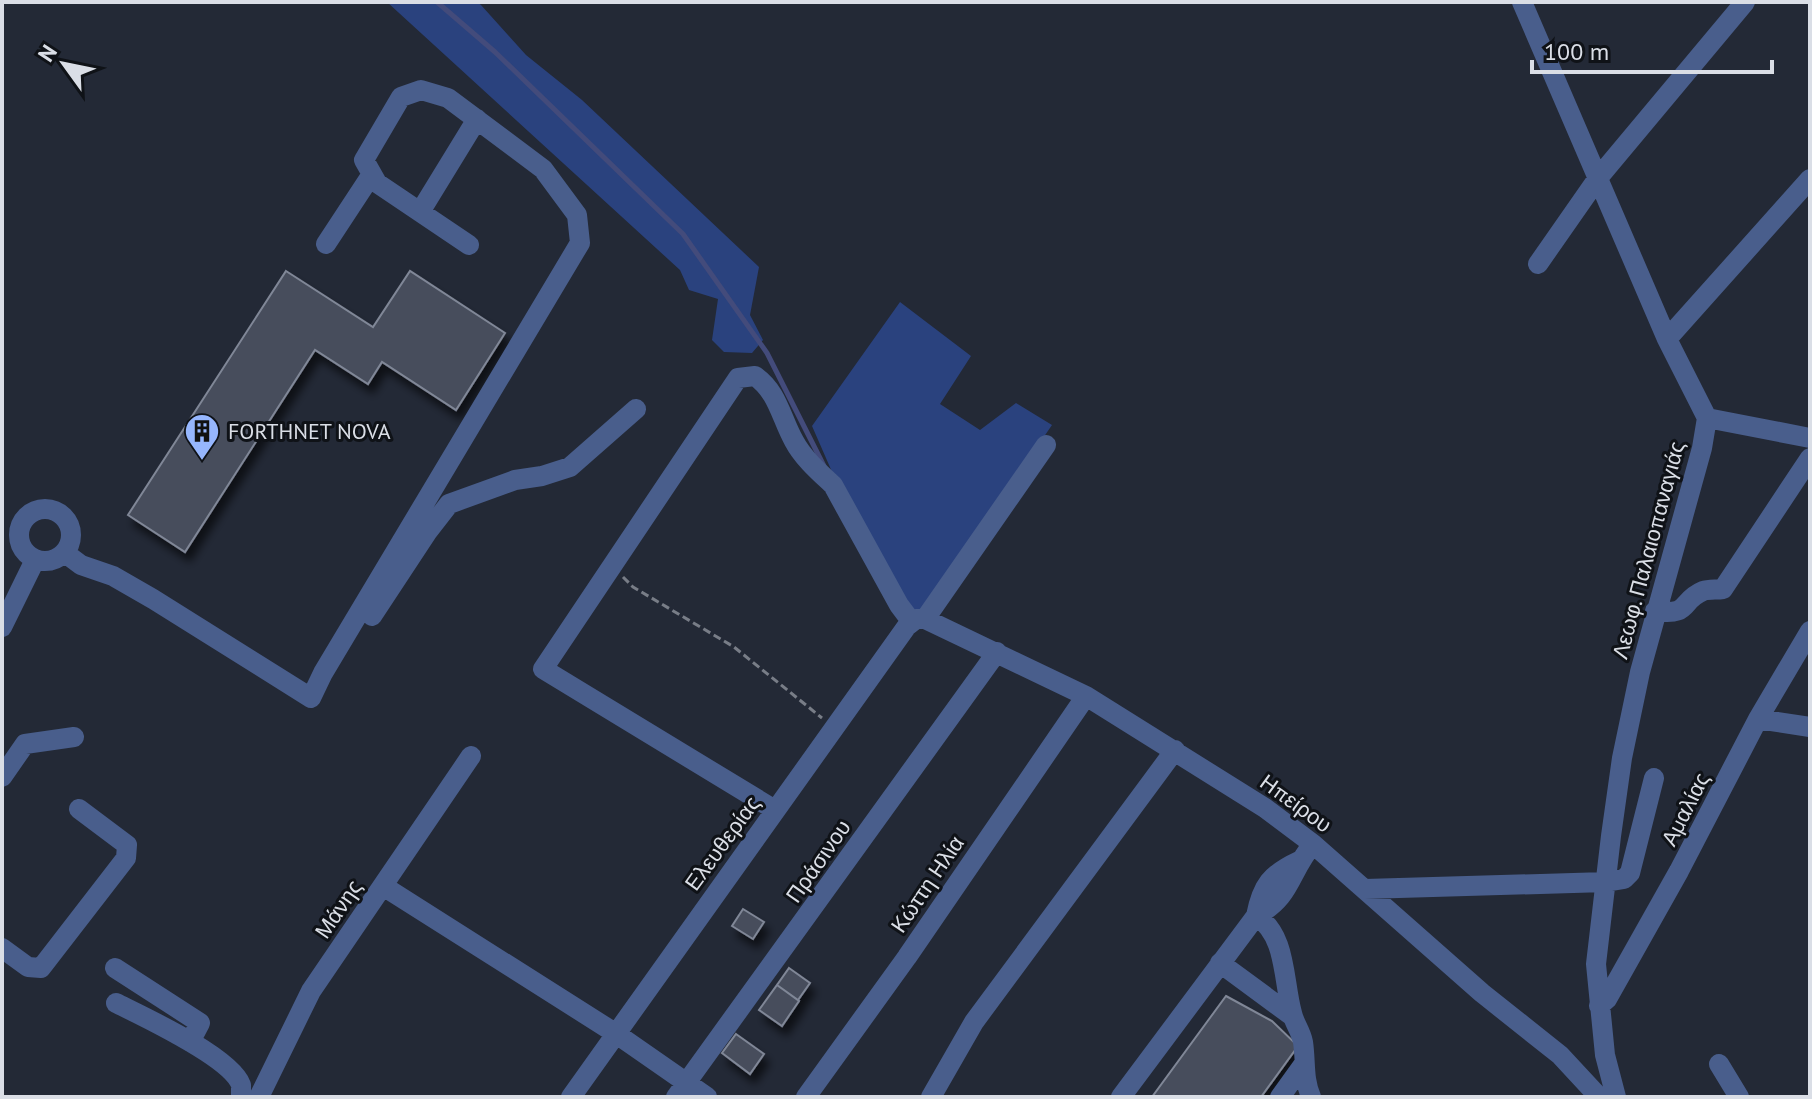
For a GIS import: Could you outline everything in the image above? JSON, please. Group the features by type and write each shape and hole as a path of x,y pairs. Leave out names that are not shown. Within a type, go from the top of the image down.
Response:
{"street":[{"name":"Λεωφ. Παλαιοπαναγιάς","path":"1522,2 1667,339 1707,418 1702,448 1655,611 1622,758 1596,964 1605,1055 1616,1097"},
{"path":"1538,264 1598,178 1745,2"},
{"path":"311,698 580,243 577,215 543,169 448,98 421,90 401,97 364,160 377,183 469,245"},
{"path":"420,212 477,119"},
{"path":"326,244 372,174"},
{"path":"1667,339 1810,179"},
{"path":"775,810 543,669 738,378 755,376 765,383 775,397 795,443 816,470 833,485 899,605 917,620"},
{"path":"65,553 81,565 113,576 153,599 316,701 449,504 515,480 570,467 636,409"},
{"path":"1707,418 1810,438"},
{"name":"Ελευθερίας","path":"571,1097 834,728 1046,445"},
{"path":"1655,611 1671,613 1683,610 1706,590 1723,589 1810,458"},
{"path":"44,508 56,511 66,518 71,530 71,542 65,553 45,562 35,560 24,551 19,537 22,523 32,512 44,508"},
{"path":"2,627 35,560"},
{"name":"Ηπείρου","path":"917,620 997,652 1086,696 1265,808 1313,844 1482,993 1560,1055 1599,1097"},
{"name":"Αμαλίας","path":"1599,1006 1607,999 1679,871 1758,719 1810,631"},
{"name":"Πράσινου","path":"681,1090 997,652"},
{"name":"Κώττη Ηλία","path":"806,1097 907,957 1086,696"},
{"path":"1758,719 1810,727"},
{"path":"2,777 25,744 74,737"},
{"path":"931,1097 974,1022 1175,750"},
{"name":"Μάνης","path":"259,1097 300,1009 471,756"},
{"path":"1365,889 1624,879 1630,873 1654,778"},
{"path":"2,948 28,967 41,968 126,858 128,849 124,841 79,809"},
{"path":"1121,1097 1256,916 1279,901 1299,861 1313,844"},
{"path":"383,886 615,1033 681,1090 707,1097"},
{"path":"1256,916 1266,921 1279,950 1292,1016 1301,1034 1304,1077 1311,1097"},
{"path":"1220,963 1292,1016"},
{"path":"115,968 200,1023 190,1042"},
{"path":"116,1003 190,1042 230,1071 241,1085 241,1097"},
{"path":"1719,1064 1739,1097"},
{"path":"1280,1097 1303,1065"}],"path":[{"path":"612,567 633,587 734,647 801,698 834,728"}],"shaded area":[{"path":"387,2 477,2 526,55 582,100 759,267 750,315 763,340 752,353 724,352 712,340 718,299 689,290 680,270"},
{"path":"900,302 971,356 940,404 980,430 1016,403 1052,425 924,612 904,610 836,481 812,426"}],"building":[{"name":"FORTHNET NOVA","path":"286,271 373,327 410,271 505,333 456,410 382,362 368,384 315,350 185,552 128,515"},
{"path":"743,909 764,922 753,939 732,926"},
{"path":"789,968 810,983 798,1000 777,985"},
{"path":"777,985 799,1001 782,1026 759,1010"},
{"path":"1226,996 1272,1021 1298,1046 1261,1097 1152,1097"},
{"path":"736,1034 764,1054 750,1074 722,1053"}],"waterway":[{"path":"437,2 495,52 683,234 767,353 824,466"}],"place":[{"name":"FORTHNET NOVA","path":"202,462"}]}
